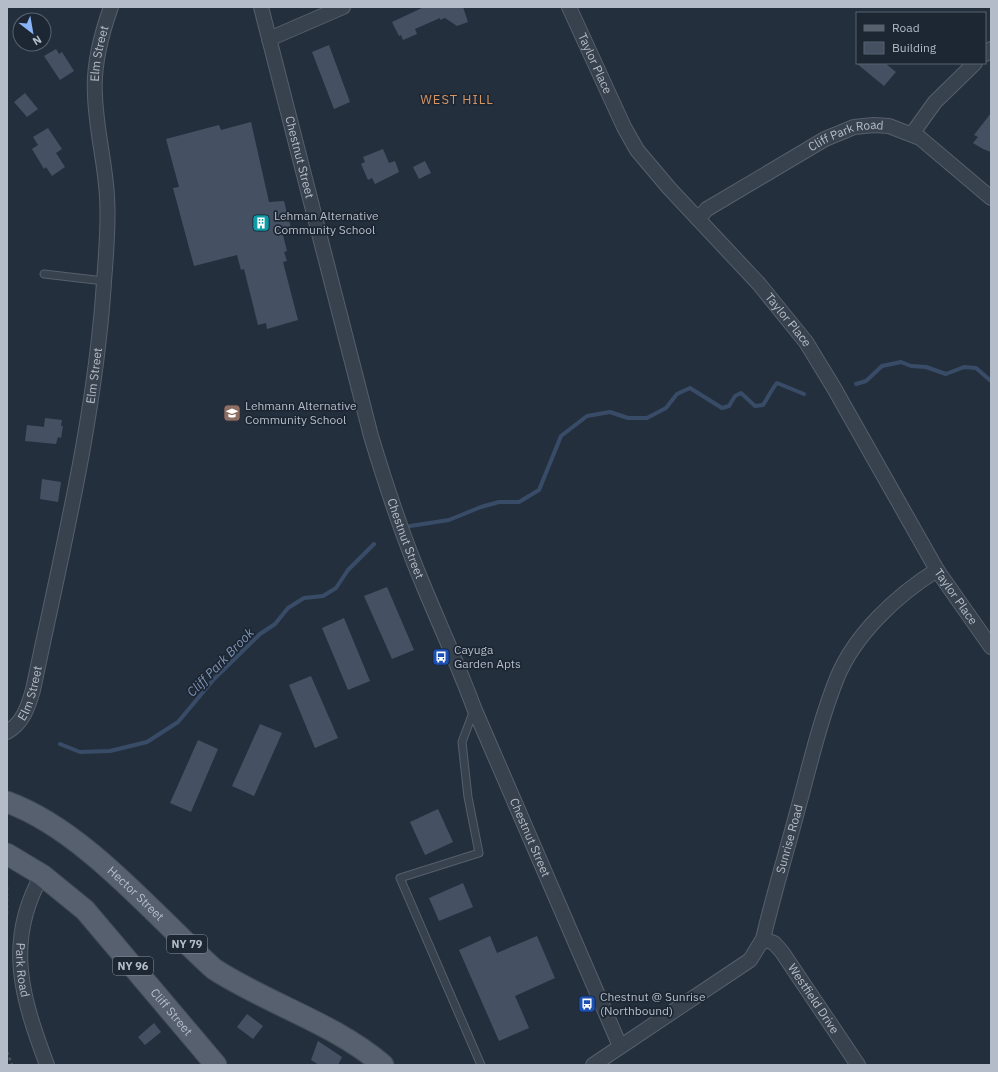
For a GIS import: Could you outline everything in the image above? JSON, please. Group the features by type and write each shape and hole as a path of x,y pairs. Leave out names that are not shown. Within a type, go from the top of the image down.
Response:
{"main road":[{"name":"Hector Street","path":"7,802 33,814 62,832 102,862 214,968 233,981 344,1038 373,1056 383,1065"},
{"name":"NY 96","path":"7,854 42,875"},
{"name":"Cliff Street","path":"42,875 85,910 216,1065"}],"street":[{"name":"Elm Street","path":"7,732 18,724 23,717 33,690 88,424 98,352 104,281 107,197 95,104 95,78 98,51 111,7"},
{"name":"Chestnut Street","path":"260,7 370,436 390,499 415,566 461,671 474,708 620,1046"},
{"path":"269,39 343,7"},
{"name":"Taylor Place","path":"569,7 624,127 637,150 698,219 759,284 806,342 834,388 937,570 991,647"},
{"path":"912,134 935,102 974,64"},
{"name":"Cliff Park Road","path":"698,219 707,209 835,134 854,127 874,124 889,126 912,134 931,145 980,191 991,198"},
{"name":"Sunrise Road","path":"593,1065 750,960 764,939 820,726 837,677 867,630 880,616 900,596 937,570"},
{"name":"Park Road","path":"42,875 34,888 24,919 20,943 21,981 29,1018 46,1065"},
{"name":"Westfield Drive","path":"764,939 774,943 782,952 858,1065"}],"lane":[{"path":"44,274 104,281"},
{"path":"474,708 462,742 468,797 479,853 400,878 481,1065"}],"path":[{"path":"7,887 7,915"},
{"path":"7,1052 12,1065"}],"building":[{"path":"424,7 463,7 468,22 457,26 445,18 440,20 440,18 415,29 417,34 403,40 401,35 399,36 392,22"},
{"path":"329,45 350,102 334,109 312,52"},
{"path":"56,49 59,54 62,52 74,71 60,80 44,56"},
{"path":"857,64 886,64 896,72 884,86"},
{"path":"25,93 38,109 27,117 14,102"},
{"path":"991,113 991,152 973,143 978,137 974,135"},
{"name":"Lehman Alternative Community School","path":"251,122 269,202 284,201 291,228 282,231 287,251 284,252 287,261 283,262 298,320 267,329 266,323 258,325 244,269 241,270 237,255 194,266 173,188 179,187 166,139 219,125 221,130"},
{"path":"48,128 62,149 56,153 65,167 52,176 46,167 44,169 32,149 38,145 33,137"},
{"path":"383,149 389,163 395,161 399,172 375,184 372,178 368,180 361,164 365,162 363,157"},
{"path":"425,161 431,173 419,179 413,167"},
{"path":"45,418 62,420 61,426 63,426 61,438 58,437 56,444 25,441 27,425 44,427"},
{"path":"42,479 61,482 58,502 40,499"},
{"path":"387,587 414,650 392,659 364,596"},
{"path":"344,618 370,681 348,690 322,628"},
{"path":"311,676 338,738 315,748 289,685"},
{"path":"260,724 282,733 254,796 232,786"},
{"path":"198,740 218,749 191,812 170,803"},
{"path":"438,809 453,842 425,855 410,822"},
{"path":"463,883 473,907 439,921 429,898"},
{"path":"490,936 497,953 537,936 555,978 515,996 529,1028 499,1041 459,950"},
{"path":"247,1014 263,1026 253,1039 237,1027"},
{"path":"154,1023 161,1032 145,1045 138,1037"},
{"path":"318,1041 342,1057 338,1065 319,1065 311,1060"}],"waterway":[{"name":"Cliff Park Brook","path":"856,384 866,381 882,366 901,362 911,366 926,367 946,374 964,367 976,368 991,381"},
{"name":"Cliff Park Brook","path":"410,526 449,520 481,507 499,502 519,502 539,490 561,436 587,416 610,412 628,418 647,418 666,408 677,394 690,388 722,408 729,406 735,396 741,393 755,406 763,405 777,383 804,394"},
{"name":"Cliff Park Brook","path":"60,744 80,752 110,751 147,742 178,722 214,679 260,634 275,624 288,608 304,598 323,596 336,588 348,570 374,544"}],"place":[{"name":"Lehman Alternative Community School","path":"261,223"},
{"name":"Lehmann Alternative Community School","path":"232,413"},
{"name":"Cayuga Garden Apts","path":"441,657"},
{"name":"Chestnut @ Sunrise (Northbound)","path":"587,1004"}],"district":[{"name":"WEST HILL","path":"457,99"}]}
